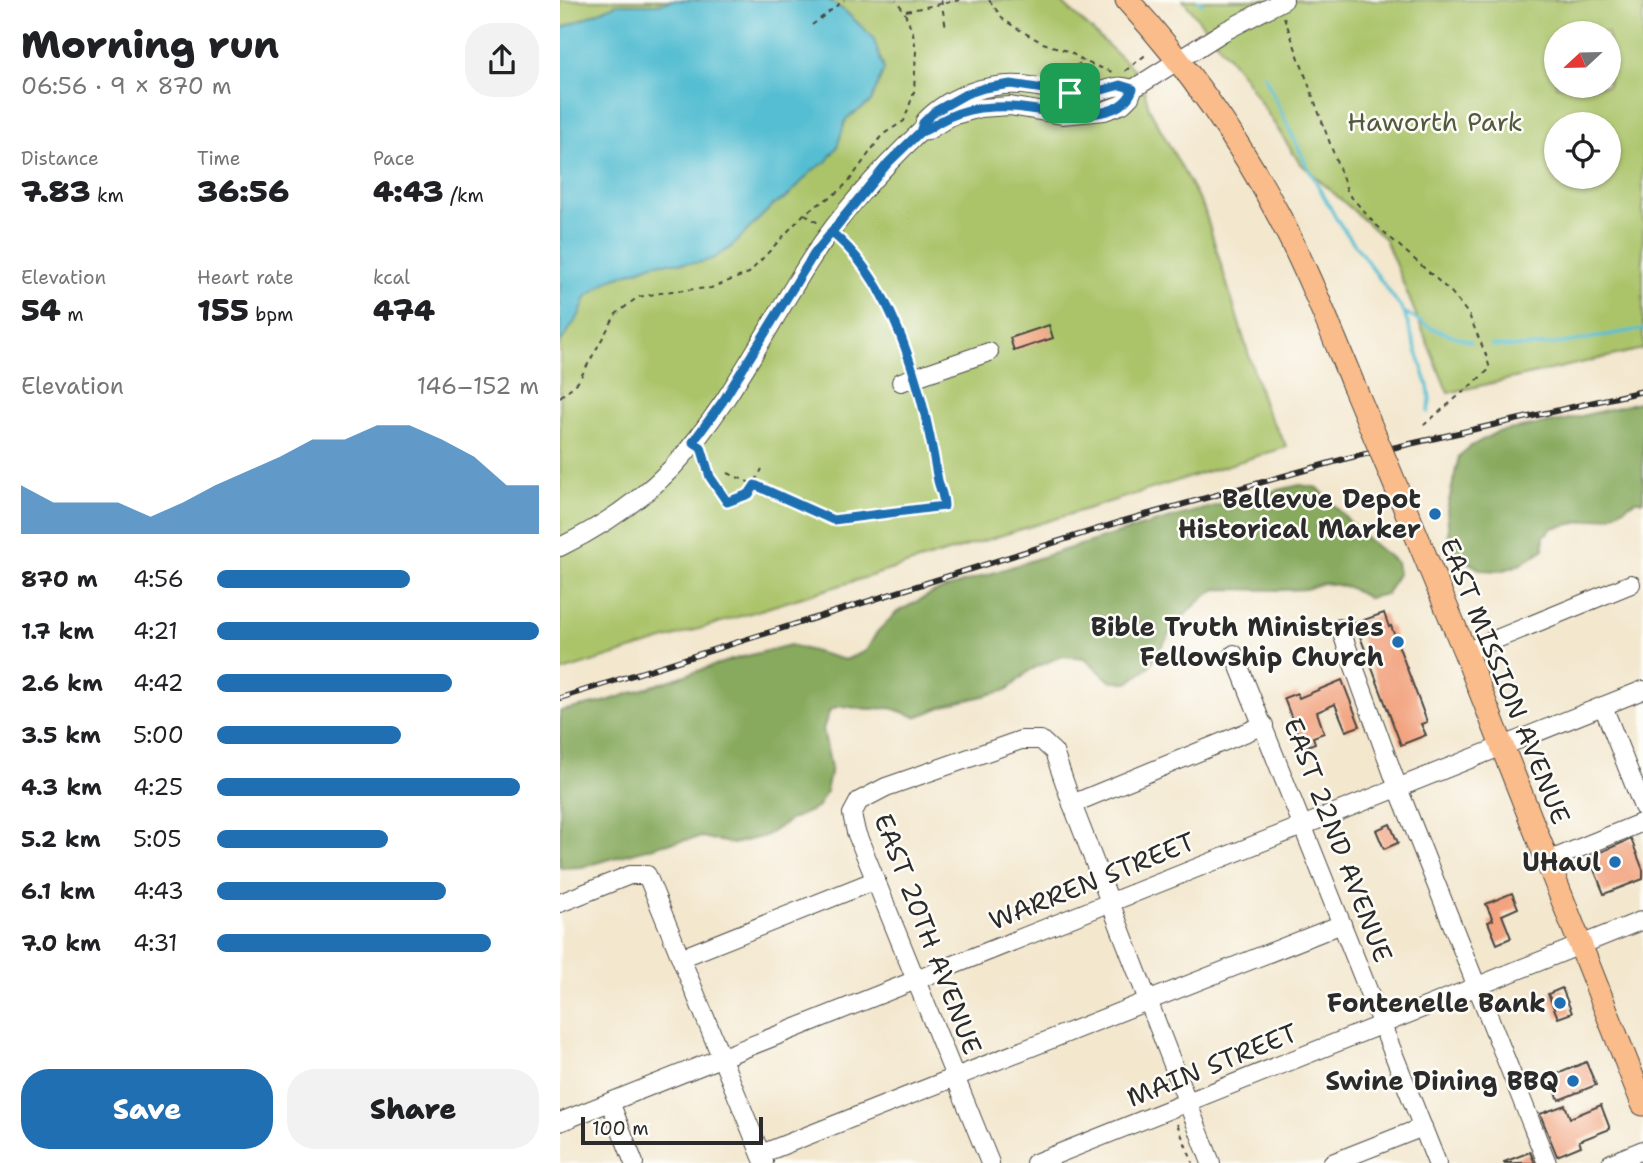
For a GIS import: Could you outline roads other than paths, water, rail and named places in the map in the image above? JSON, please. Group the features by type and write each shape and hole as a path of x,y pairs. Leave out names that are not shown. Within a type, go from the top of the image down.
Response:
{"main road":[{"name":"EAST MISSION AVENUE","path":"1127,0 1179,61 1226,128 1280,217 1317,298 1465,652 1643,1104"}],"street":[{"path":"920,132 927,131 951,116 980,108 1010,106 1073,115 1104,111 1123,104 1133,89 1223,32 1281,1"},
{"path":"560,547 586,534 644,493 670,469 723,401 814,254 888,163 920,132 923,123 934,112 966,94 1011,84 1054,92 1088,94 1120,85 1133,89"},
{"path":"1049,113 1054,92"},
{"path":"907,380 989,352"},
{"path":"1465,652 1631,584"},
{"path":"1340,628 1398,788 1547,1163"},
{"name":"EAST 22ND AVENUE","path":"1234,654 1437,1163"},
{"name":"WARREN STREET","path":"560,1122 1643,691"},
{"path":"1603,706 1643,807"},
{"path":"1072,804 1264,725"},
{"name":"EAST 20TH AVENUE","path":"990,1163 856,832 852,814 859,801 886,787 1021,740 1041,740 1054,752 1149,1000 1180,1106 1211,1163"},
{"path":"1548,861 1643,822"},
{"path":"560,903 630,875 647,875 762,1158 956,1077 1342,924"},
{"path":"681,958 876,880"},
{"name":"MAIN STREET","path":"1035,1163 1643,920"},
{"path":"610,1102 634,1163"},
{"path":"1332,1163 1423,1126"},
{"path":"1611,1163 1643,1150"}],"water":[{"path":"673,0 828,0 845,11 873,37 884,69 871,102 846,119 837,147 826,162 813,170 786,198 774,204 730,248 712,259 698,263 656,263 610,280 586,297 580,314 560,343 560,29 617,4 658,4"}],"waterway":[{"path":"1199,0 1202,3"},
{"path":"1264,75 1306,164 1337,220 1404,312 1428,386 1428,412"},
{"path":"1406,313 1431,328 1471,342"},
{"path":"1491,345 1548,345 1643,329"}],"railway":[{"path":"560,698 1120,522 1348,458 1643,391"}],"place":[{"name":"Bellevue Depot Historical Marker","path":"1435,514"},
{"name":"Bible Truth Ministries Fellowship Church","path":"1398,642"},
{"name":"UHaul","path":"1615,862"},
{"name":"Fontenelle Bank","path":"1560,1003"},
{"name":"Swine Dining BBQ","path":"1573,1081"}],"park label":[{"name":"Haworth Park","path":"1435,122"}]}
